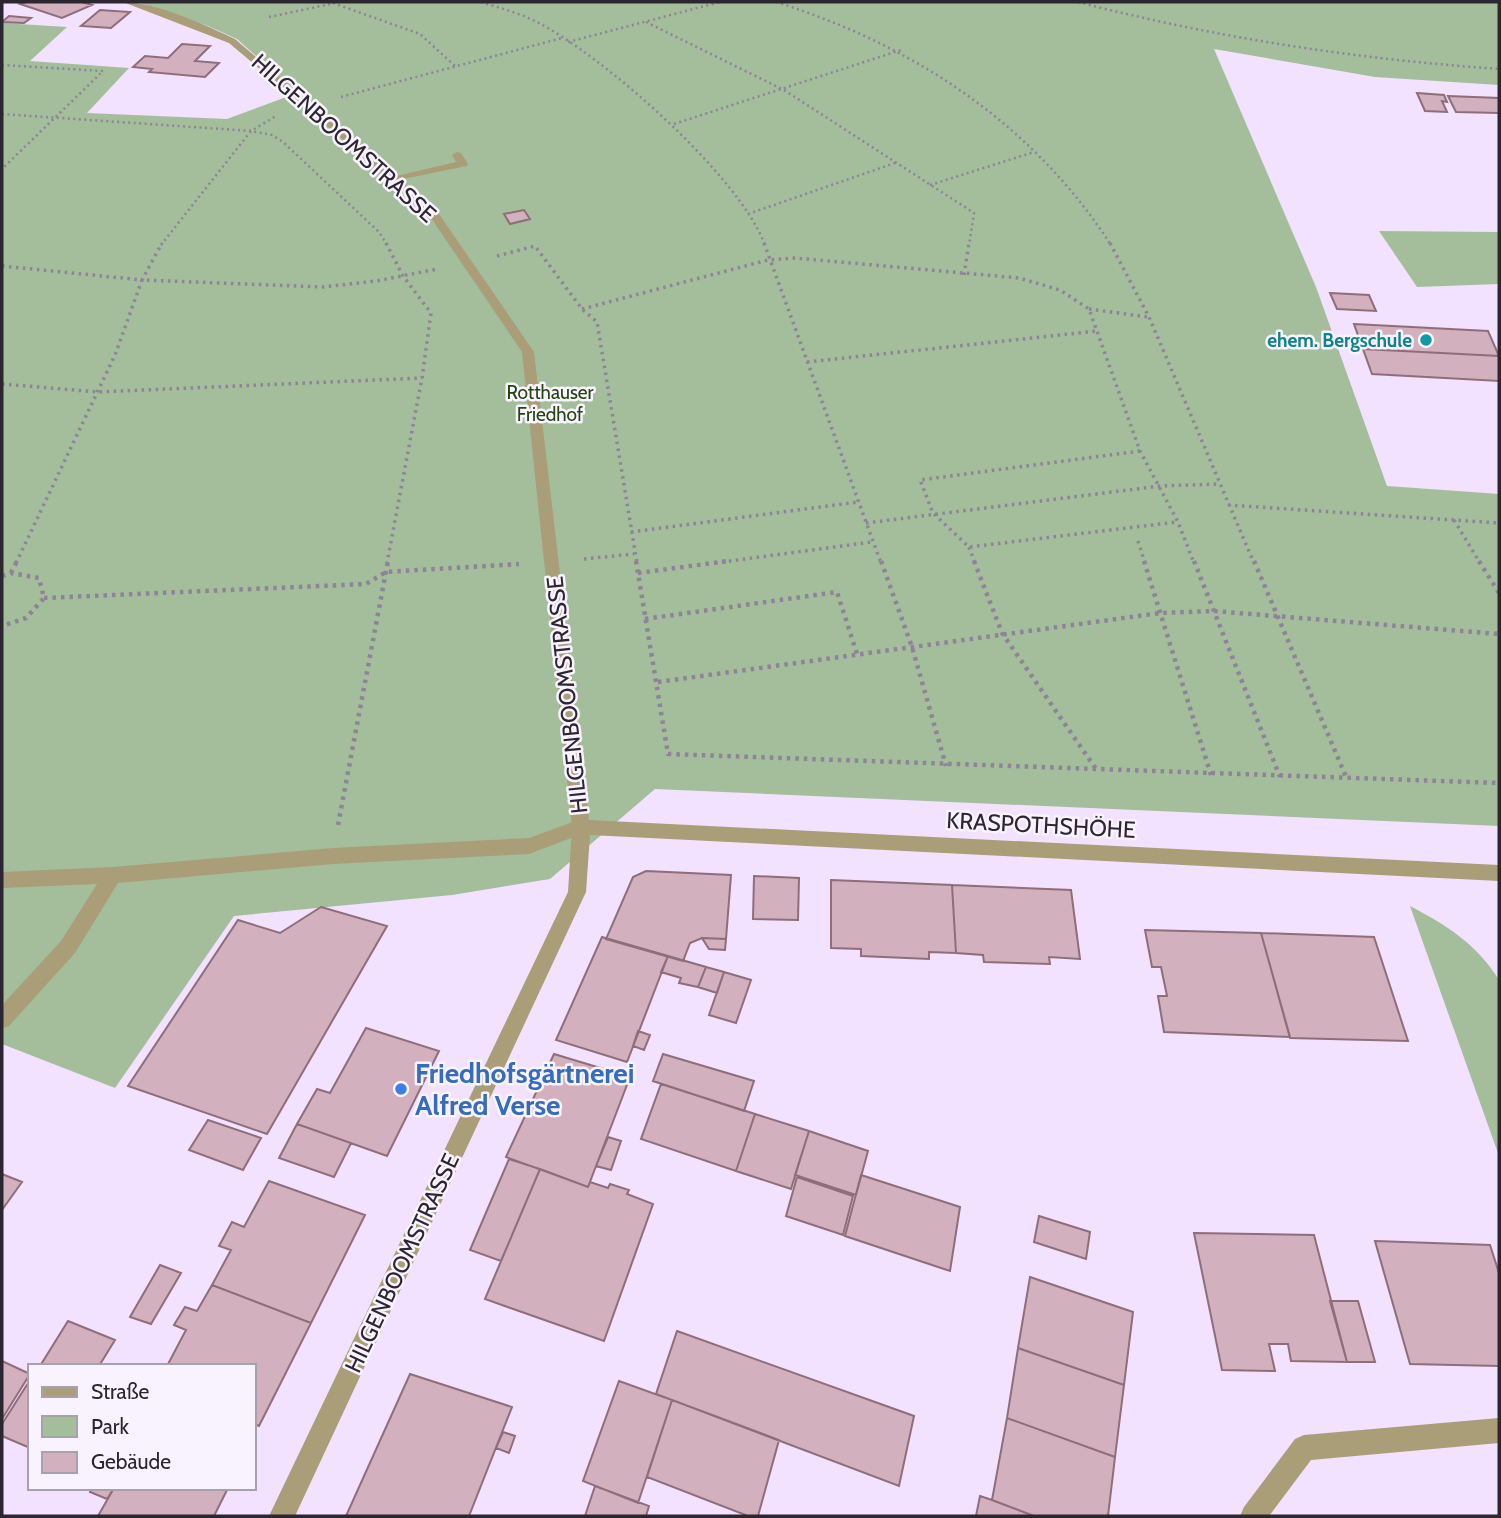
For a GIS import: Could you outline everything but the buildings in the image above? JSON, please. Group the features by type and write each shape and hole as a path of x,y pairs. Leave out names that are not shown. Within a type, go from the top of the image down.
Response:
{"street":[{"name":"HILGENBOOMSTRASSE","path":"128,2 204,27 232,41 251,54 307,106 393,178 433,213 528,352 581,827 578,892 282,1516"},
{"path":"393,178 463,164 457,155"},
{"path":"2,880 113,875 332,856 529,846 581,827"},
{"name":"KRASPOTHSHÖHE","path":"581,827 1499,873"},
{"path":"2,1019 68,947 113,875"},
{"path":"1253,1516 1304,1448 1499,1430"}],"path":[{"path":"317,2 325,5"},
{"path":"269,17 339,2"},
{"path":"481,2 535,22 618,78 674,124 727,184 759,229 768,260 912,647 946,766"},
{"path":"568,42 720,2"},
{"path":"776,2 846,25 901,50 945,77 993,114 1034,152 1099,226 1129,276 1149,317 1228,505 1279,615 1347,779"},
{"path":"1078,2 1167,24 1291,47 1380,59 1499,69"},
{"path":"334,3 420,34 456,67"},
{"path":"646,22 784,90 974,213 964,275"},
{"path":"11,573 98,392 142,280 167,233 251,131 266,120 307,106 562,38"},
{"path":"674,124 901,50"},
{"path":"2,65 103,71 2,169"},
{"path":"2,114 251,131 272,135 283,142 379,232 403,276 430,313 422,378 332,856"},
{"path":"930,185 1034,152"},
{"path":"748,214 896,163"},
{"path":"2,266 142,280 323,287 403,276 535,246 582,309 597,322 668,754 946,766 1499,783"},
{"path":"582,309 768,260 795,258 1019,278 1060,289 1089,309 1149,317"},
{"path":"1089,309 1140,451 1178,522 1280,777"},
{"path":"807,362 1099,331"},
{"path":"2,384 98,392 422,378"},
{"path":"1096,770 1002,633 969,547 933,513 920,480 1140,451"},
{"path":"866,523 1160,485 1219,484"},
{"path":"631,532 858,502"},
{"path":"1228,505 1499,523"},
{"path":"1453,519 1499,593"},
{"path":"969,547 1178,522"},
{"path":"1138,541 1211,775"},
{"path":"638,573 872,542"},
{"path":"2,626 26,618 44,598 366,584 386,572 635,554"},
{"path":"2,576 11,573 39,578 44,598"},
{"path":"645,620 837,592 857,654"},
{"path":"658,682 1160,613 1213,611 1279,615 1499,634"}],"green space":[{"name":"Rotthauser Friedhof","path":"138,2 1499,2 1499,85 1375,77 1214,49 1316,287 1387,486 1499,494 1499,826 655,789 550,879 452,895 234,916 115,1088 2,1044 2,23 67,27 30,61 129,68 87,113 227,119 297,93 237,39"},
{"path":"1379,231 1499,232 1499,284 1417,287"},
{"path":"1410,906 1471,946 1499,980 1499,1156"}],"place":[{"name":"ehem. Bergschule","path":"1426,340"},
{"name":"Friedhofsgärtnerei Alfred Verse","path":"401,1089"}]}
